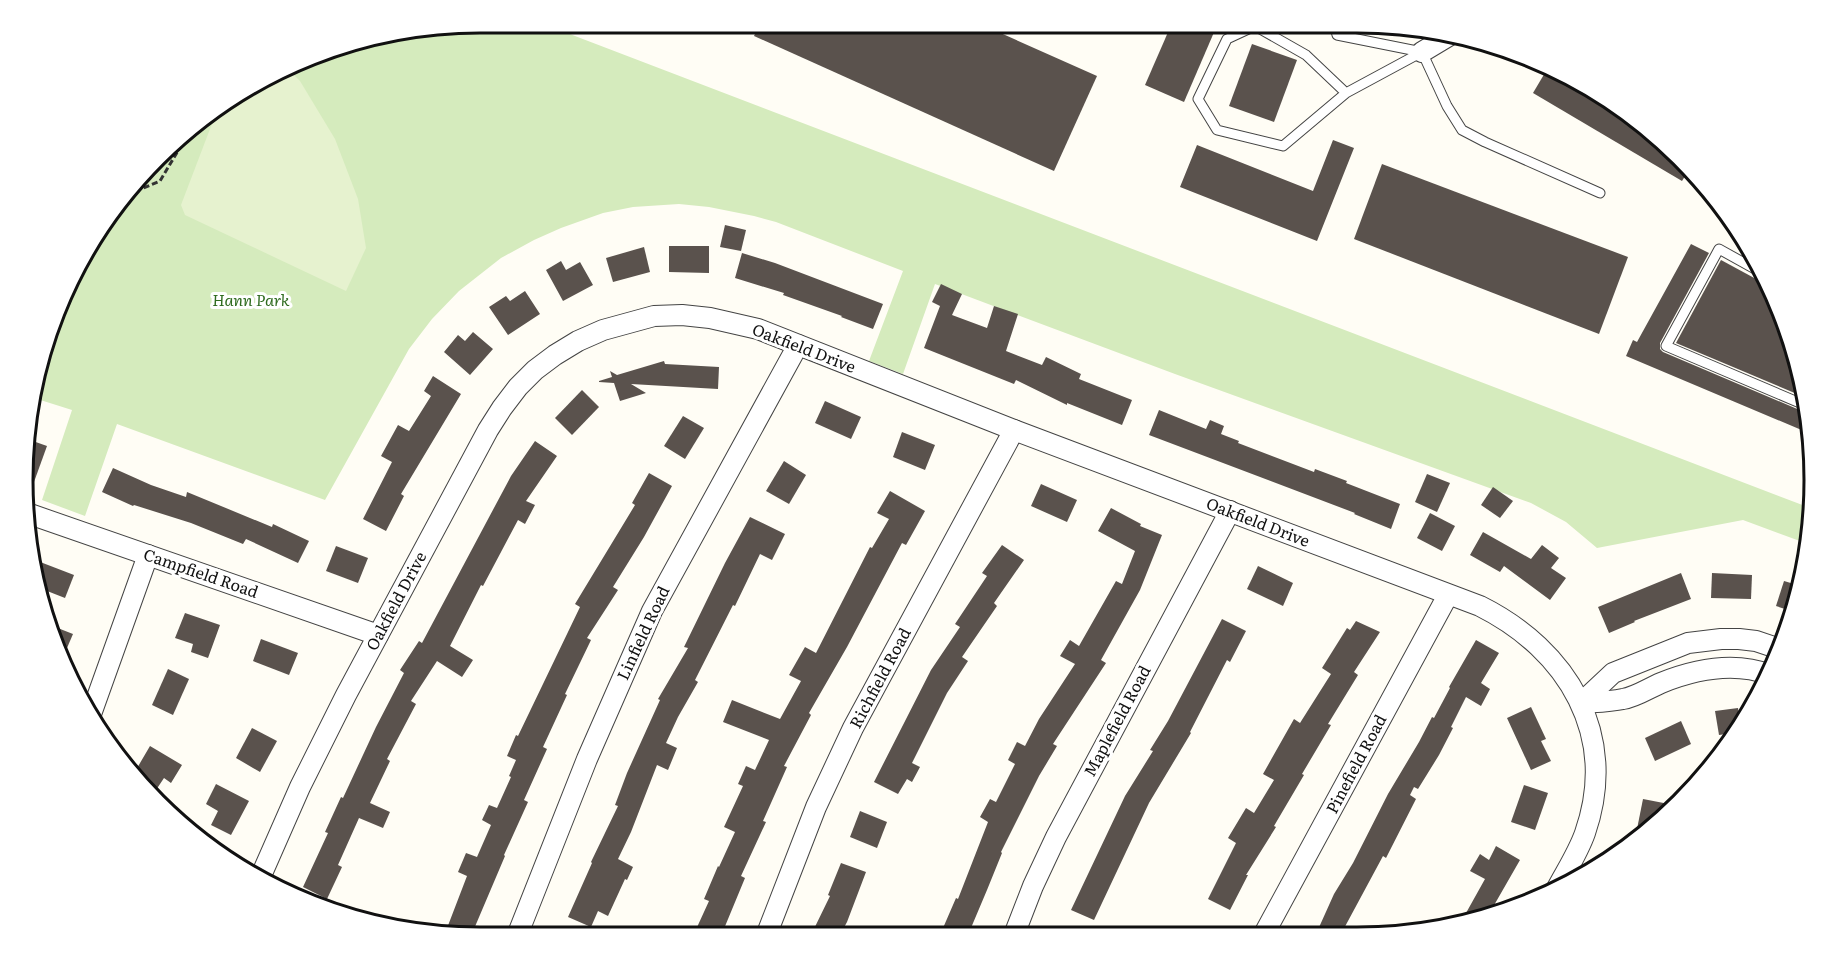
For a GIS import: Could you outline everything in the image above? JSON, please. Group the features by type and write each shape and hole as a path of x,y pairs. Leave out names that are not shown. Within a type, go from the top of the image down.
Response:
{"street":[{"path":"1422,52 1440,41"},
{"name":"Oakfield Drive","path":"263,871 327,733 378,635 493,423 518,387 535,370 578,341 611,327 654,316 682,315 733,322 758,329 1014,430 1480,606 1518,627 1549,656 1562,673 1581,703 1594,744 1596,765 1593,801 1584,834 1563,877"},
{"name":"Linfield Road","path":"521,927 587,759 652,612 798,345"},
{"name":"Richfield Road","path":"769,927 816,807 853,728 1014,430"},
{"name":"Maplefield Road","path":"1017,927 1056,837 1230,511"},
{"name":"Campfield Road","path":"35,516 378,635"},
{"path":"94,706 148,555"},
{"name":"Pinefield Road","path":"1268,927 1448,594"},
{"path":"1581,703 1613,673 1688,643 1739,639 1772,646"},
{"path":"1581,703 1624,699 1668,680 1702,670 1743,668 1761,672"}],"lane":[{"path":"1240,33 1227,39 1198,99 1217,130 1283,146 1346,93 1422,52"},
{"path":"1267,33 1306,55 1346,93"},
{"path":"1336,33 1337,35 1422,52"},
{"path":"1422,52 1447,105 1462,130 1600,193"},
{"path":"1749,266 1719,249 1666,346 1796,402"}],"path":[{"path":"141,189 160,181 178,150"}],"green space":[{"name":"Hann Park","path":"567,33 1803,505 1803,509 1800,541 1743,520 1597,548 1566,522 1531,503 935,284 903,374 869,361 903,271 776,222 709,207 679,204 633,207 603,213 561,228 501,258 459,291 432,319 409,349 325,500 117,424 85,516 42,500 72,410 41,400 48,364 57,336 79,282 93,256 125,208 164,164 208,125 256,93 282,79 364,48 451,34"},
{"path":"293,74 300,81 335,139 358,199 366,248 346,291 185,215 181,205 213,122 256,93"}],"building":[{"path":"755,33 1000,33 1097,76 1054,171 754,36"},
{"path":"1168,33 1214,33 1184,102 1145,85"},
{"path":"1252,44 1297,60 1274,122 1229,106"},
{"path":"1544,74 1555,79 1629,125 1685,176 1682,181 1533,93"},
{"path":"1333,140 1354,148 1317,241 1180,187 1197,145 1313,191"},
{"path":"1382,164 1628,257 1599,334 1354,239"},
{"path":"725,225 746,230 741,251 720,247"},
{"path":"1691,244 1709,253 1660,343 1660,349 1798,409 1801,430 1626,356 1633,340 1637,342"},
{"path":"669,246 709,246 709,273 669,272"},
{"path":"644,247 650,272 613,282 606,258"},
{"path":"742,253 775,263 883,304 873,329 783,295 784,293 735,278"},
{"path":"1721,260 1758,282 1780,336 1795,393 1676,343"},
{"path":"561,261 566,270 580,262 593,285 563,301 546,270"},
{"path":"941,284 962,294 952,315 987,328 994,306 1018,314 1006,351 1042,365 1046,357 1081,374 1079,379 1132,400 1122,425 1067,403 1067,405 1016,380 1014,384 924,348 940,306 932,302"},
{"path":"525,291 540,314 508,335 489,307 506,296 510,301"},
{"path":"473,332 493,349 470,375 444,352 458,335 465,341"},
{"path":"664,361 665,364 719,367 718,389 631,384 646,393 620,401 614,383 599,382 612,377 610,371 617,375"},
{"path":"433,376 461,394 401,494 404,496 386,531 363,519 392,462 381,456 398,425 409,431 431,396 424,391"},
{"path":"582,390 599,407 572,435 555,418"},
{"path":"825,401 861,417 851,439 815,423"},
{"path":"1159,410 1206,429 1210,420 1224,426 1221,434 1239,441 1238,443 1314,472 1315,469 1347,481 1346,483 1400,504 1391,529 1355,513 1149,435"},
{"path":"683,416 704,428 685,459 664,446"},
{"path":"902,432 935,445 925,470 893,457"},
{"path":"535,441 557,456 526,501 535,505 525,524 518,520 450,646 473,660 462,677 437,661 411,701 416,704 387,759 390,761 370,803 390,812 383,828 359,818 338,865 342,867 327,899 303,887 328,833 325,832 404,673 400,670 419,641 422,643 511,476"},
{"path":"35,442 47,446 33,484"},
{"path":"784,461 806,475 789,504 766,491"},
{"path":"113,468 151,485 186,497 187,492 272,527 273,524 309,541 298,563 246,539 243,544 191,523 133,506 102,492"},
{"path":"649,473 672,486 613,587 618,590 587,638 591,640 543,747 547,749 524,800 528,802 475,927 448,926 467,876 458,872 466,853 477,857 491,825 482,820 489,805 497,808 511,777 509,776 516,760 507,756 516,735 518,736 580,607 575,604 635,505 632,503"},
{"path":"1427,474 1450,483 1437,512 1415,502"},
{"path":"1041,484 1077,500 1067,522 1031,506"},
{"path":"1493,487 1513,501 1500,518 1481,505"},
{"path":"890,491 925,511 906,545 902,543 809,713 811,715 784,766 787,767 763,821 766,822 741,876 745,878 725,927 697,927 709,901 704,899 735,832 724,827 743,786 738,784 746,766 755,770 769,740 723,722 732,700 780,719 801,681 789,675 805,647 816,653 870,547 872,548 889,519 877,513"},
{"path":"1111,508 1141,524 1140,526 1162,535 1140,590 1101,660 1106,663 1053,744 1057,746 1039,776 1001,852 971,927 943,927 956,898 958,899 988,822 980,817 990,799 996,802 1015,764 1008,760 1017,742 1025,746 1039,719 1075,664 1060,656 1070,640 1079,646 1116,581 1122,584 1135,551 1098,531"},
{"path":"1430,513 1455,526 1442,551 1417,538"},
{"path":"750,517 785,534 772,560 760,554 695,680 698,682 666,743 677,748 668,770 657,765 618,859 633,867 608,916 598,911 591,927 568,917 618,806 615,805 660,700 658,699 688,648 684,647"},
{"path":"1483,532 1531,559 1542,545 1559,558 1551,568 1566,578 1550,600 1504,566 1500,572 1470,555"},
{"path":"1002,545 1024,560 994,603 997,606 962,657 968,661 947,693 912,763 920,767 912,782 907,779 898,794 874,782 931,670 960,627 955,624 987,576 982,573"},
{"path":"336,546 368,558 358,583 326,571"},
{"path":"41,562 74,575 65,598 47,591"},
{"path":"1258,566 1293,583 1283,606 1247,589"},
{"path":"1681,573 1691,599 1609,633 1598,607"},
{"path":"1712,573 1752,575 1751,599 1711,598"},
{"path":"1784,581 1792,583 1785,609 1776,606"},
{"path":"185,613 220,625 208,658 191,652 193,644 175,638"},
{"path":"1222,619 1246,631 1230,662 1227,660 1191,733 1149,803 1094,920 1071,910 1125,796 1153,751 1150,750 1168,721"},
{"path":"1356,621 1380,632 1354,672 1358,675 1328,724 1331,725 1302,774 1304,775 1274,826 1276,827 1246,875 1248,875 1230,910 1208,899 1236,843 1228,838 1246,808 1254,813 1274,780 1263,774 1294,719 1300,723 1331,674 1322,668 1347,628 1350,630"},
{"path":"59,628 73,634 66,649"},
{"path":"261,639 298,653 289,675 253,661"},
{"path":"1476,640 1499,653 1481,683 1490,689 1481,706 1466,697 1439,755 1418,789 1414,787 1410,795 1416,799 1386,858 1383,856 1345,927 1319,927 1334,894 1353,863 1388,794 1432,717 1434,718"},
{"path":"168,669 189,679 173,715 152,705"},
{"path":"1531,707 1546,739 1541,741 1551,761 1531,770 1507,718"},
{"path":"1738,708 1739,713 1725,734 1719,735 1715,711"},
{"path":"1681,721 1691,744 1655,761 1645,738"},
{"path":"252,728 277,741 260,772 236,758"},
{"path":"150,746 182,765 171,783 164,778 157,789 138,767"},
{"path":"216,784 249,801 231,835 211,825 218,811 206,804"},
{"path":"1524,785 1548,793 1535,830 1511,822"},
{"path":"1643,799 1665,803 1652,816 1637,828"},
{"path":"860,811 887,822 877,848 850,837"},
{"path":"1496,846 1520,860 1494,905 1466,914 1485,879 1470,871 1480,854 1489,860"},
{"path":"841,863 866,872 844,927 815,927 830,896 828,895"}]}
